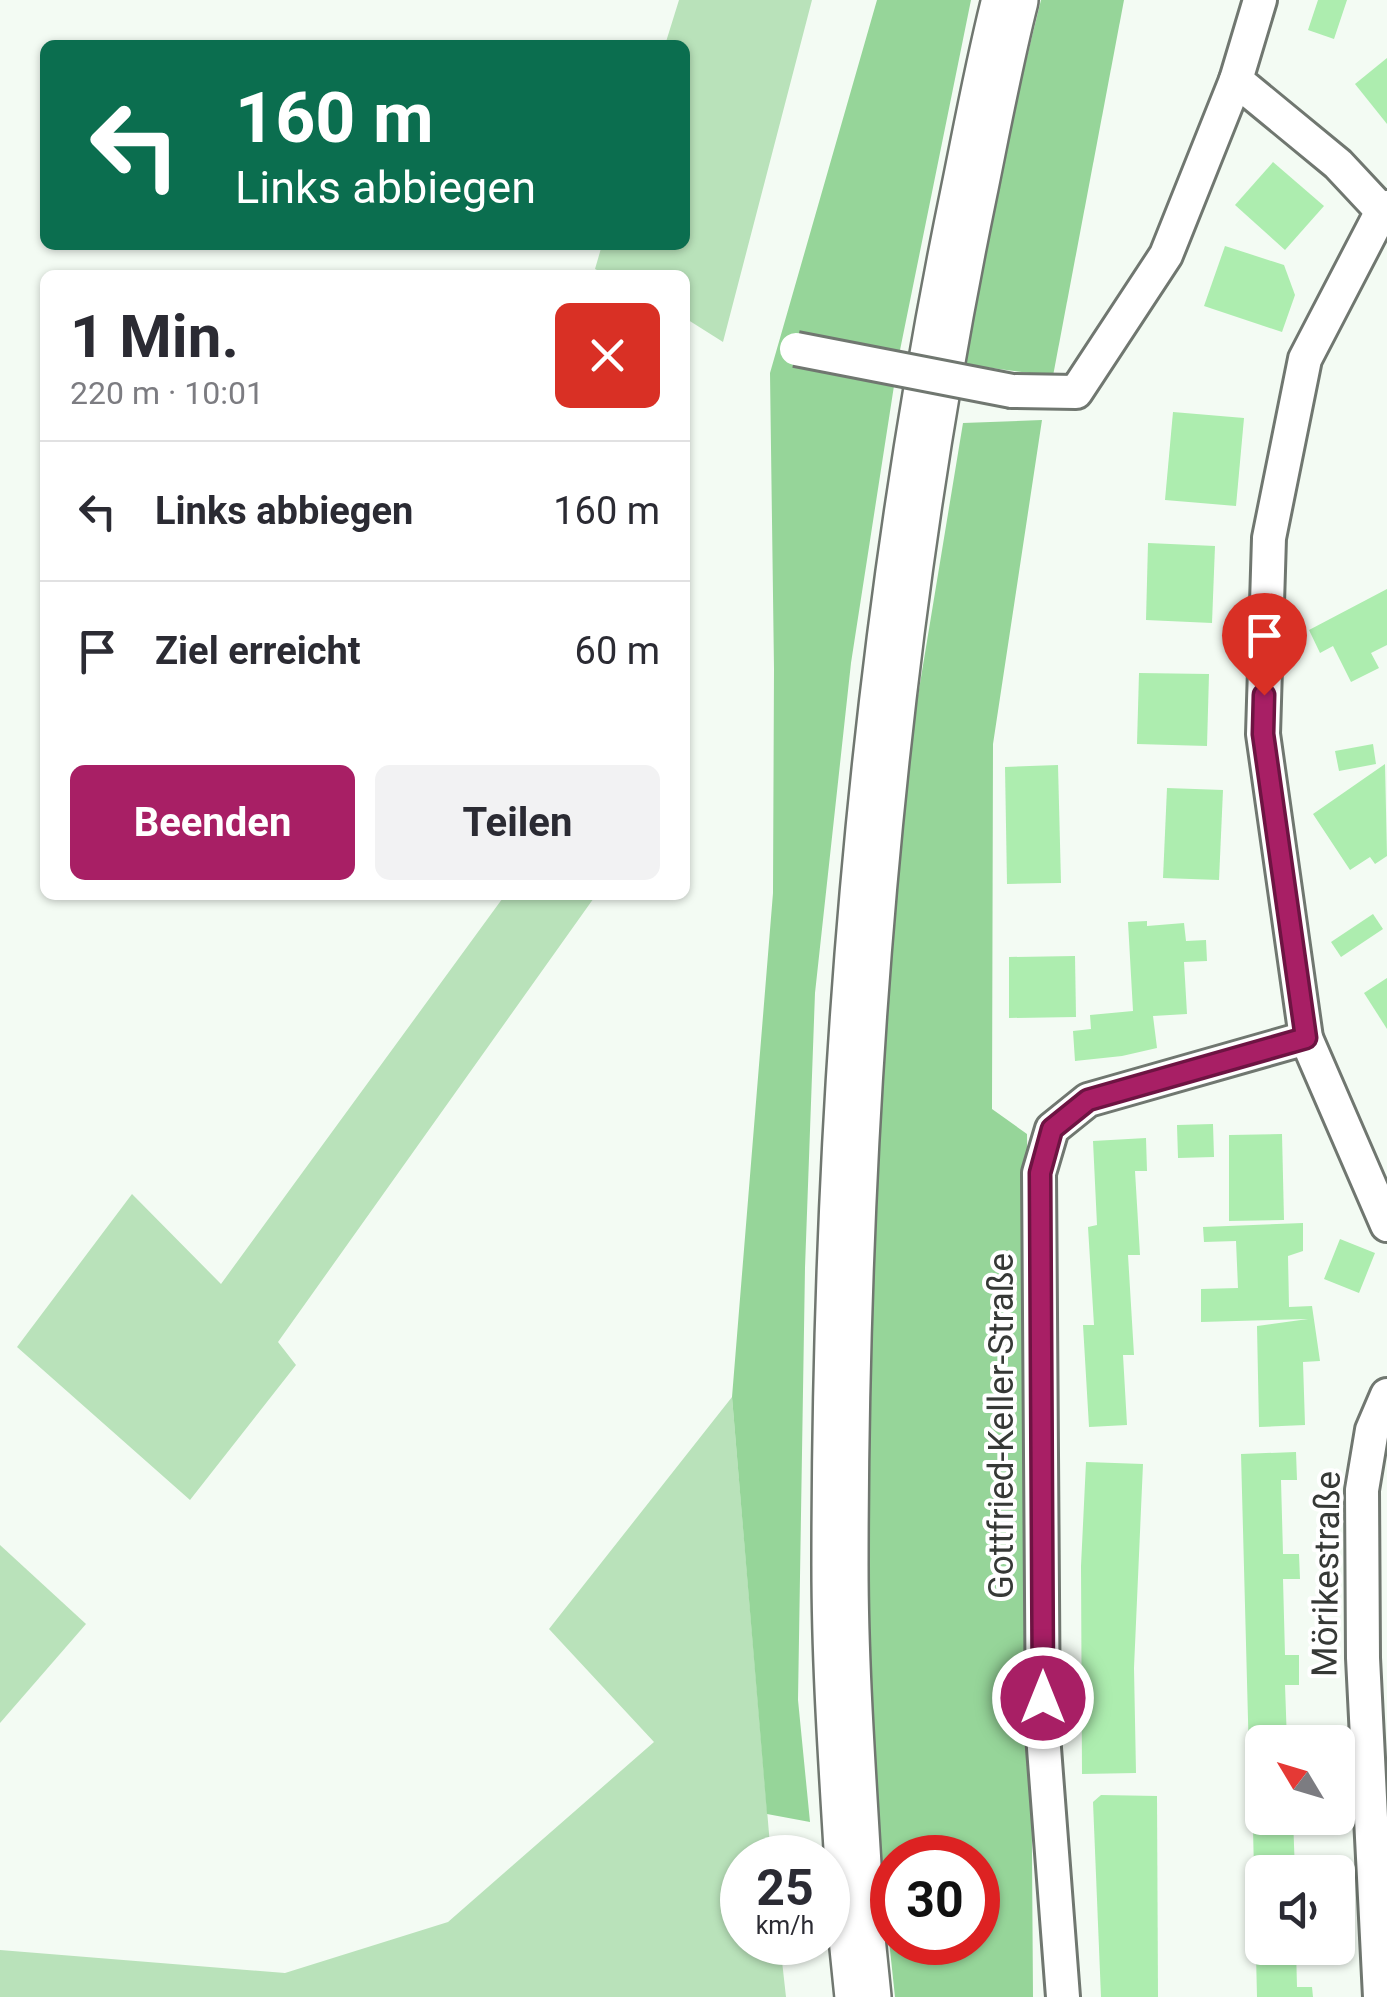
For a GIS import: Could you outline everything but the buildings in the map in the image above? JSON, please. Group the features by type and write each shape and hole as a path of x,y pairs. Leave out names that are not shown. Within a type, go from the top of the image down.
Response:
{"highway":[{"path":"863,1997 840,1569 854,1098 882,752 907,542 942,321 1010,0"}],"street":[{"path":"796,349 1012,390 1076,392 1166,255 1236,80 1260,0"},
{"path":"1236,80 1338,164 1384,209 1305,359 1269,538 1263,734 1306,1038 1387,1225"},
{"name":"Gottfried-Keller-Straße","path":"1063,1997 1043,1735 1040,1173 1052,1129 1088,1100 1306,1038"},
{"name":"Mörikestraße","path":"1380,1997 1363,1658 1362,1490 1372,1430 1387,1395"}],"green space":[{"path":"679,0 812,0 723,342 690,321 690,270 595,269 601,250 690,250 690,40 667,40"},
{"path":"877,0 971,0 898,360 851,663 815,993 805,1268 798,1700 810,1822 767,1814 732,1397 773,893 770,373"},
{"path":"1041,0 1124,0 1053,376 961,364 1011,122"},
{"path":"1042,420 993,744 992,1109 1027,1134 1033,1997 895,1997 892,1965 1000,1965 1000,1835 878,1835 872,1780 866,1463 877,1071 911,738 963,423"},
{"path":"501,900 592,900 278,1342 296,1365 190,1500 17,1347 132,1194 221,1284"},
{"path":"732,1397 769,1835 720,1835 720,1965 782,1965 786,1997 0,1997 0,1950 285,1973 448,1922 654,1742 549,1629"},
{"path":"0,1545 86,1624 0,1723"}],"route":[{"path":"1043,1698 1040,1173 1052,1129 1088,1100 1306,1038 1263,734 1264,695"}]}
